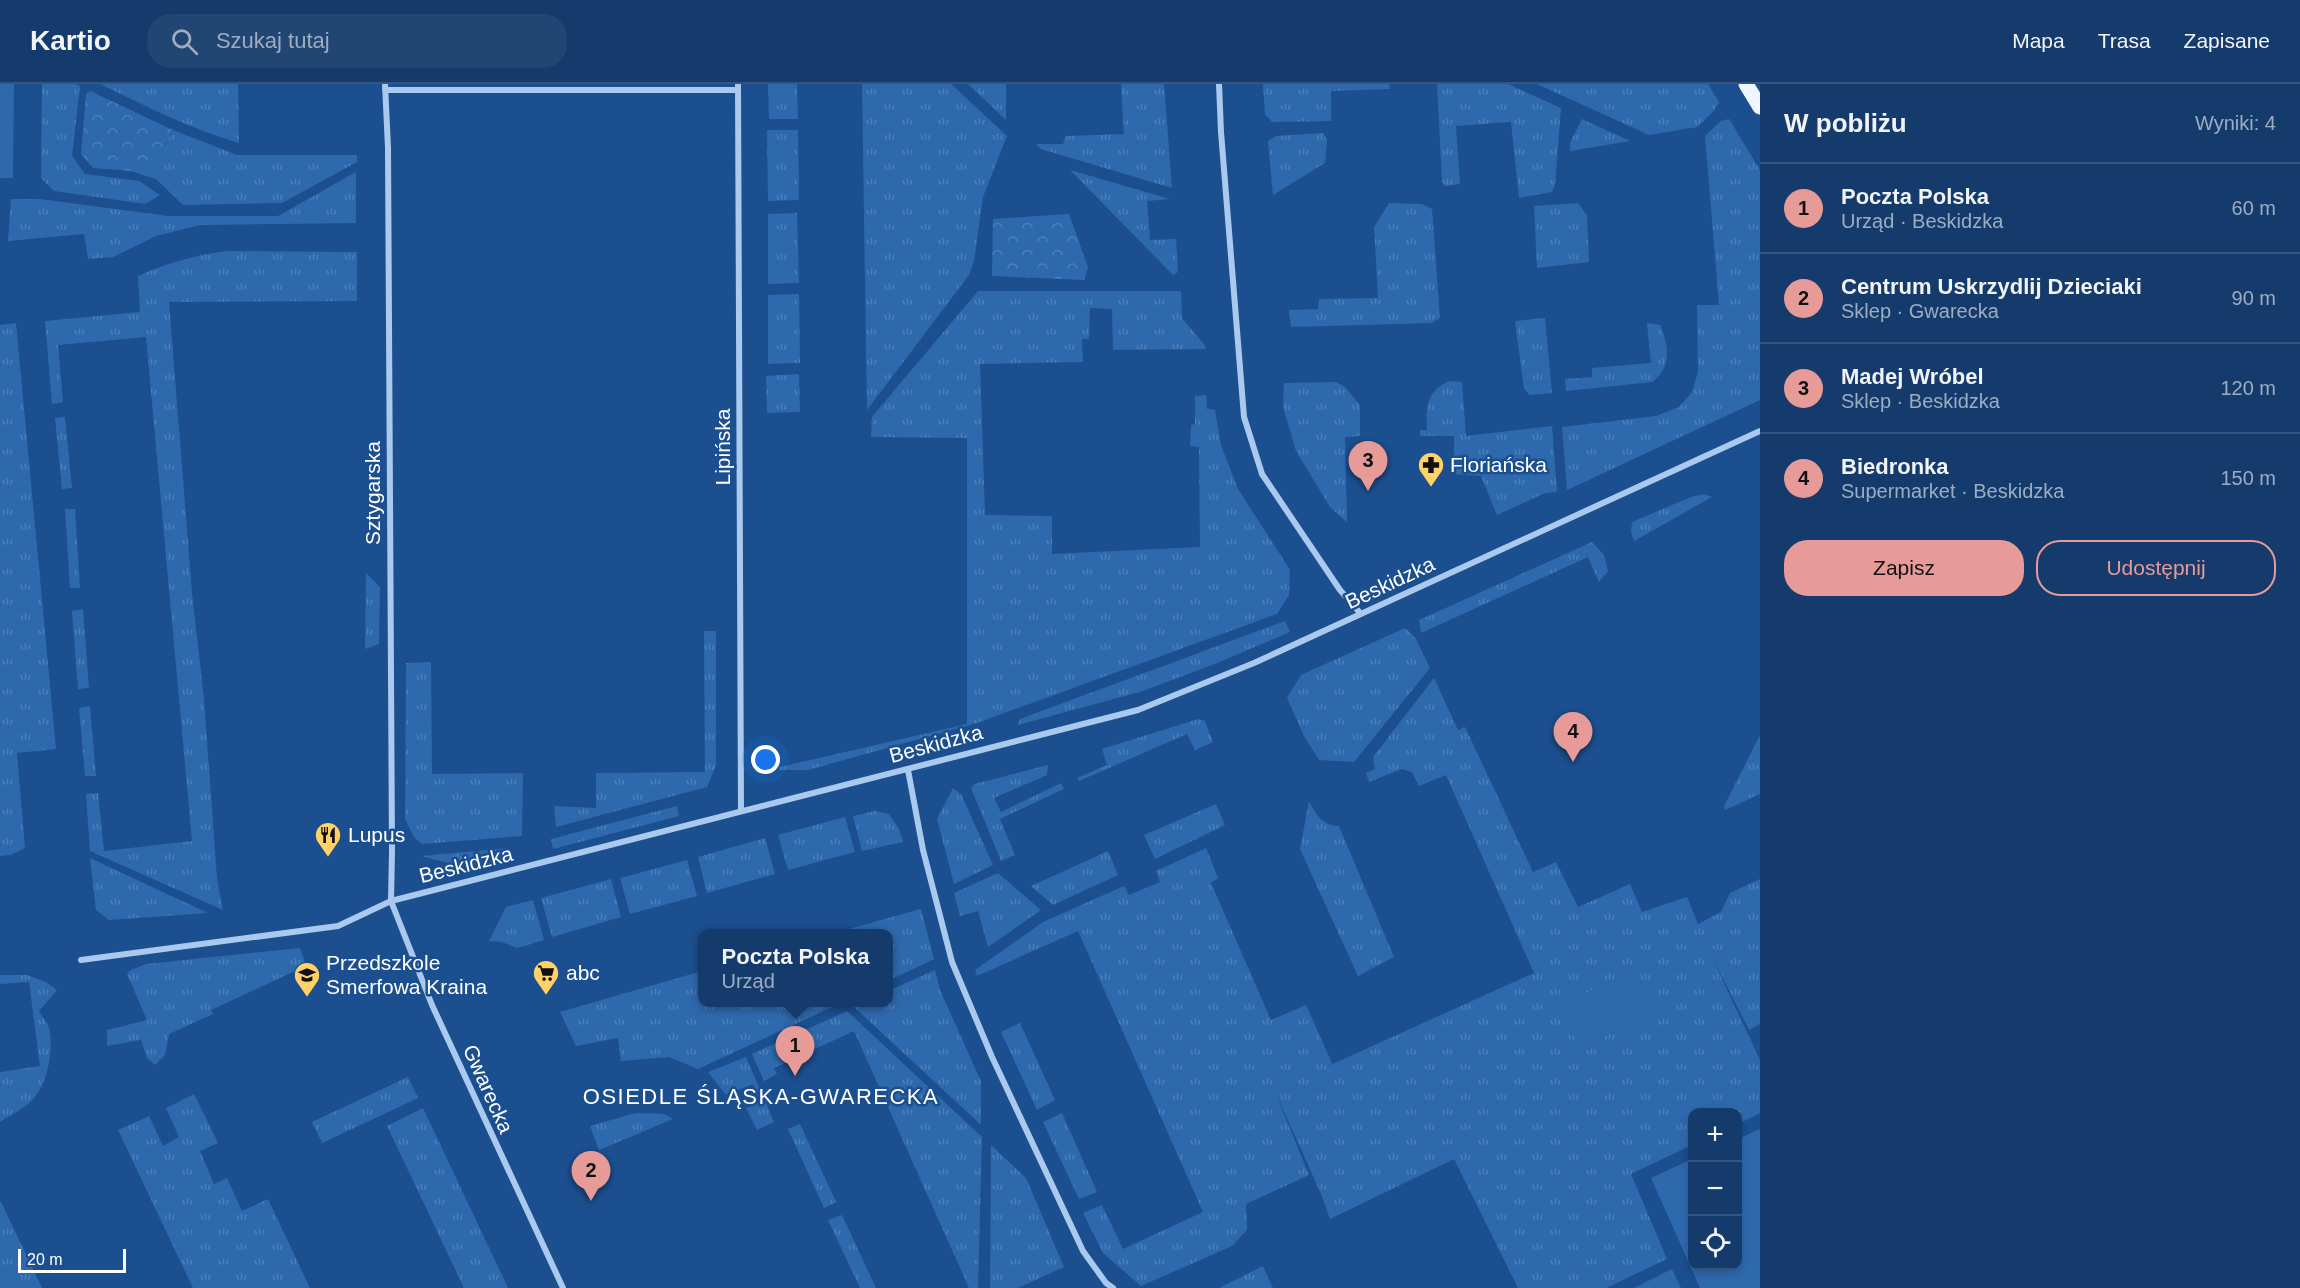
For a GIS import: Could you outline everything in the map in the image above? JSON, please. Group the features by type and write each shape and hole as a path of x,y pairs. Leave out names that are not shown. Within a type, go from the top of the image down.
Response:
{"main road":[{"path":"1746,84 1760,107"}],"street":[{"path":"1219,84 1244,417 1262,474 1340,590 1361,614"},
{"path":"385,87 738,87"},
{"name":"Sztygarska","path":"385,87 388,148 391,901"},
{"name":"Lipińska","path":"738,87 741,810"},
{"name":"Beskidzka","path":"81,960 338,927 391,901 1138,710 1254,663 1760,431"},
{"path":"908,770 923,850 952,962 992,1057 1083,1251 1106,1283 1113,1288"},
{"name":"Gwarecka","path":"391,901 432,1005 563,1288"}],"green space":[{"path":"0,84 14,84 13,178 0,178"},
{"path":"42,84 80,86 72,156 85,174 139,181 160,195 145,204 54,191 41,178"},
{"path":"100,84 238,84 239,143 186,124"},
{"path":"768,84 797,84 798,119 769,119"},
{"path":"862,84 951,84 1007,136 983,197 974,261 969,275 867,410"},
{"path":"968,84 1006,84 1006,120"},
{"path":"1121,84 1164,84 1172,188 1041,149 1036,144 1063,144 1066,136 1124,134"},
{"path":"1263,84 1389,84 1390,89 1331,91 1331,121 1273,122 1265,115"},
{"path":"1437,84 1508,84 1561,108 1555,185 1552,192 1519,198 1511,122 1456,126 1460,184 1445,186 1442,182"},
{"path":"1537,84 1708,84 1719,102 1713,112 1697,127 1649,135"},
{"path":"90,91 173,130 149,177 131,171 93,168 81,154 86,94"},
{"path":"1582,119 1630,141 1570,151 1570,143"},
{"path":"1729,119 1760,170 1760,400 1567,490 1562,427 1656,416 1679,407 1692,392 1698,372 1697,305 1719,305 1705,136 1721,121"},
{"path":"173,130 237,155 357,155 357,162 282,203 183,205 156,179 149,177"},
{"path":"767,130 798,130 799,200 768,201"},
{"path":"1323,133 1327,140 1325,163 1273,195 1268,141 1276,136"},
{"path":"1070,170 1170,199 1147,201 1150,240 1176,239 1178,272 1173,275"},
{"path":"356,172 356,223 200,225 156,236 113,257 88,259 84,234 8,241 11,199 40,199 168,216 278,216"},
{"path":"1389,203 1422,204 1432,209 1440,318 1432,323 1291,327 1289,310 1318,309 1319,299 1378,298 1374,227"},
{"path":"1578,203 1587,215 1589,262 1537,268 1534,206"},
{"path":"797,213 799,283 768,284 768,214"},
{"path":"1069,214 1088,267 1084,280 992,276 993,219"},
{"path":"227,251 357,252 357,301 169,302 192,593 204,699 217,879 223,910 90,851 86,794 98,793 104,851 192,841 146,337 58,345 63,402 52,404 45,321 140,312 138,276 181,260"},
{"path":"978,291 1181,291 1182,318 1206,349 1113,350 1112,309 1090,308 1089,339 1082,339 1083,362 980,364 985,515 1052,516 1052,554 1200,547 1199,447 1190,446 1191,425 1195,424 1195,396 1206,395 1207,409 1215,410 1221,445 1238,489 1290,570 1289,595 1277,614 977,723 808,770 779,770 780,767 967,724 967,438 871,437 872,417"},
{"path":"799,294 800,363 768,364 768,295"},
{"path":"1545,318 1552,393 1530,395 1524,389 1515,321"},
{"path":"16,323 56,749 17,753 25,848 11,855 0,856 0,325"},
{"path":"1647,323 1660,325 1667,348 1663,370 1652,382 1566,391 1565,379 1592,377 1592,368 1651,363"},
{"path":"799,374 800,412 767,413 766,376"},
{"path":"1449,381 1462,382 1466,436 1552,426 1557,492 1545,493 1497,515 1481,476 1454,474 1454,436 1420,436 1420,430 1427,430 1427,407 1432,395 1441,385"},
{"path":"1336,382 1345,387 1360,405 1360,436 1345,437 1347,522 1330,507 1296,451 1283,407 1284,383"},
{"path":"65,417 72,488 62,489 55,418"},
{"path":"1704,494 1712,497 1634,541 1631,532 1632,522 1691,497"},
{"path":"65,509 75,509 80,588 70,588"},
{"path":"1592,542 1604,555 1608,571 1599,582 1588,557 1421,633 1419,620"},
{"path":"366,573 380,587 379,644 365,649"},
{"path":"83,609 89,688 78,689 72,611"},
{"path":"1285,621 1290,632 1217,663 1143,691 1018,725 1020,719"},
{"path":"1405,628 1415,637 1430,668 1354,762 1319,760 1304,736 1287,698 1301,675"},
{"path":"704,631 716,631 716,766 707,787 556,827 554,806 596,808 596,773 705,772"},
{"path":"431,662 432,774 523,773 522,836 422,844 414,837 405,819 406,663"},
{"path":"1434,678 1458,730 1465,727 1533,872 1556,862 1578,907 1630,884 1642,912 1687,897 1698,924 1721,912 1730,893 1760,879 1760,1024 1749,1030 1711,955 1760,1060 1760,1113 1742,1122 1742,1108 1688,1108 1688,1147 1631,1174 1667,1259 1606,1288 1518,1288 1454,1159 1330,1219 1274,1089 1309,1175 1246,1204 1247,1230 1232,1246 1141,1286 1103,1253 1083,1213 1102,1205 1123,1249 1203,1212 1078,931 977,976 975,970 1043,922 1124,886 1129,895 1160,882 1156,871 1206,848 1218,878 1211,883 1271,1020 1306,1005 1332,1063 1328,1066 1534,973 1446,775 1419,786 1412,772 1402,769 1369,782 1366,773 1375,769 1373,757"},
{"path":"90,706 96,776 85,776 79,708"},
{"path":"1198,719 1205,721 1213,742 1195,750 1187,734 1079,781 1077,778 1107,765 1102,749"},
{"path":"1760,735 1760,794 1725,810 1724,806"},
{"path":"1048,765 1047,775 994,798 1001,812 1061,783 1064,789 1000,819 1015,855 1001,861 971,788 975,784"},
{"path":"953,788 961,794 993,865 954,884 937,819"},
{"path":"1309,801 1317,815 1324,821 1339,826 1394,957 1358,976 1300,849"},
{"path":"1216,804 1225,825 1155,859 1144,835"},
{"path":"677,806 679,816 553,849 551,839"},
{"path":"875,811 889,814 899,829 903,842 862,851 853,816"},
{"path":"845,817 855,852 788,870 778,835"},
{"path":"765,838 775,874 707,893 698,857"},
{"path":"510,848 512,859 489,864 456,864 422,856"},
{"path":"1108,851 1118,875 1053,905 1031,886"},
{"path":"90,858 208,913 109,920 96,910"},
{"path":"687,860 697,896 630,914 620,878"},
{"path":"998,873 1041,910 988,947 978,911 960,916 954,893"},
{"path":"611,879 621,917 552,937 541,898"},
{"path":"533,900 544,940 517,948 502,942 489,941 506,907"},
{"path":"921,909 934,959 893,979 893,929 848,929"},
{"path":"300,948 306,966 211,1010 213,1014 169,1034 165,1055 155,1065 147,1058 141,1040 107,1046 107,1030 147,1020 127,974 131,970 146,964"},
{"path":"935,970 940,990 981,1081 981,1125 854,1007 893,1007 893,989"},
{"path":"1636,970 1655,1013 1579,1048 1559,1005"},
{"path":"698,972 698,1007 832,1007 698,1069 669,1057 621,1061 618,1038 576,1046 560,1012"},
{"path":"0,975 27,975 46,982 57,990 39,1011 49,1028 51,1045 49,1064 40,1090 35,1097 23,1108 0,1122 0,1072 40,1066 29,982 0,984"},
{"path":"847,1011 982,1137 978,1288 969,1288 854,1031 774,1068 777,1074 764,1081 752,1054"},
{"path":"1020,1023 1055,1100 1037,1110 1001,1032"},
{"path":"746,1057 774,1122 757,1130 746,1108 760,1102 753,1084 726,1095 708,1072"},
{"path":"408,1077 418,1098 322,1143 312,1122"},
{"path":"194,1094 218,1143 200,1151 214,1184 227,1178 242,1211 268,1199 310,1288 193,1288 118,1130 149,1116 163,1146 179,1137 166,1108"},
{"path":"423,1108 508,1288 464,1288 387,1126"},
{"path":"636,1113 664,1114 673,1119 599,1150 590,1126"},
{"path":"1062,1113 1097,1192 1079,1199 1043,1122"},
{"path":"800,1124 836,1202 824,1208 788,1129"},
{"path":"1760,1129 1760,1288 1700,1288 1692,1270 1742,1270 1742,1137"},
{"path":"991,1145 1026,1178 1064,1267 1018,1288 990,1288"},
{"path":"1688,1161 1688,1261 1651,1178"},
{"path":"1,1202 42,1288 0,1288"},
{"path":"842,1215 876,1288 860,1288 828,1220"},
{"path":"1263,1266 1273,1288 1220,1288 1223,1286"},
{"path":"1672,1269 1681,1288 1634,1288"}],"place":[{"name":"Floriańska","path":"1431,488"},
{"name":"Madej Wróbel","path":"1368,491"},
{"name":"Biedronka","path":"1573,762"},
{"name":"Lupus","path":"328,858"},
{"name":"abc","path":"546,996"},
{"name":"Przedszkole Smerfowa Kraina","path":"307,998"},
{"name":"Poczta Polska","path":"795,1076"},
{"name":"Centrum Uskrzydlij Dzieciaki","path":"591,1201"}],"district":[{"name":"OSIEDLE ŚLĄSKA-GWARECKA","path":"761,1096"}]}
